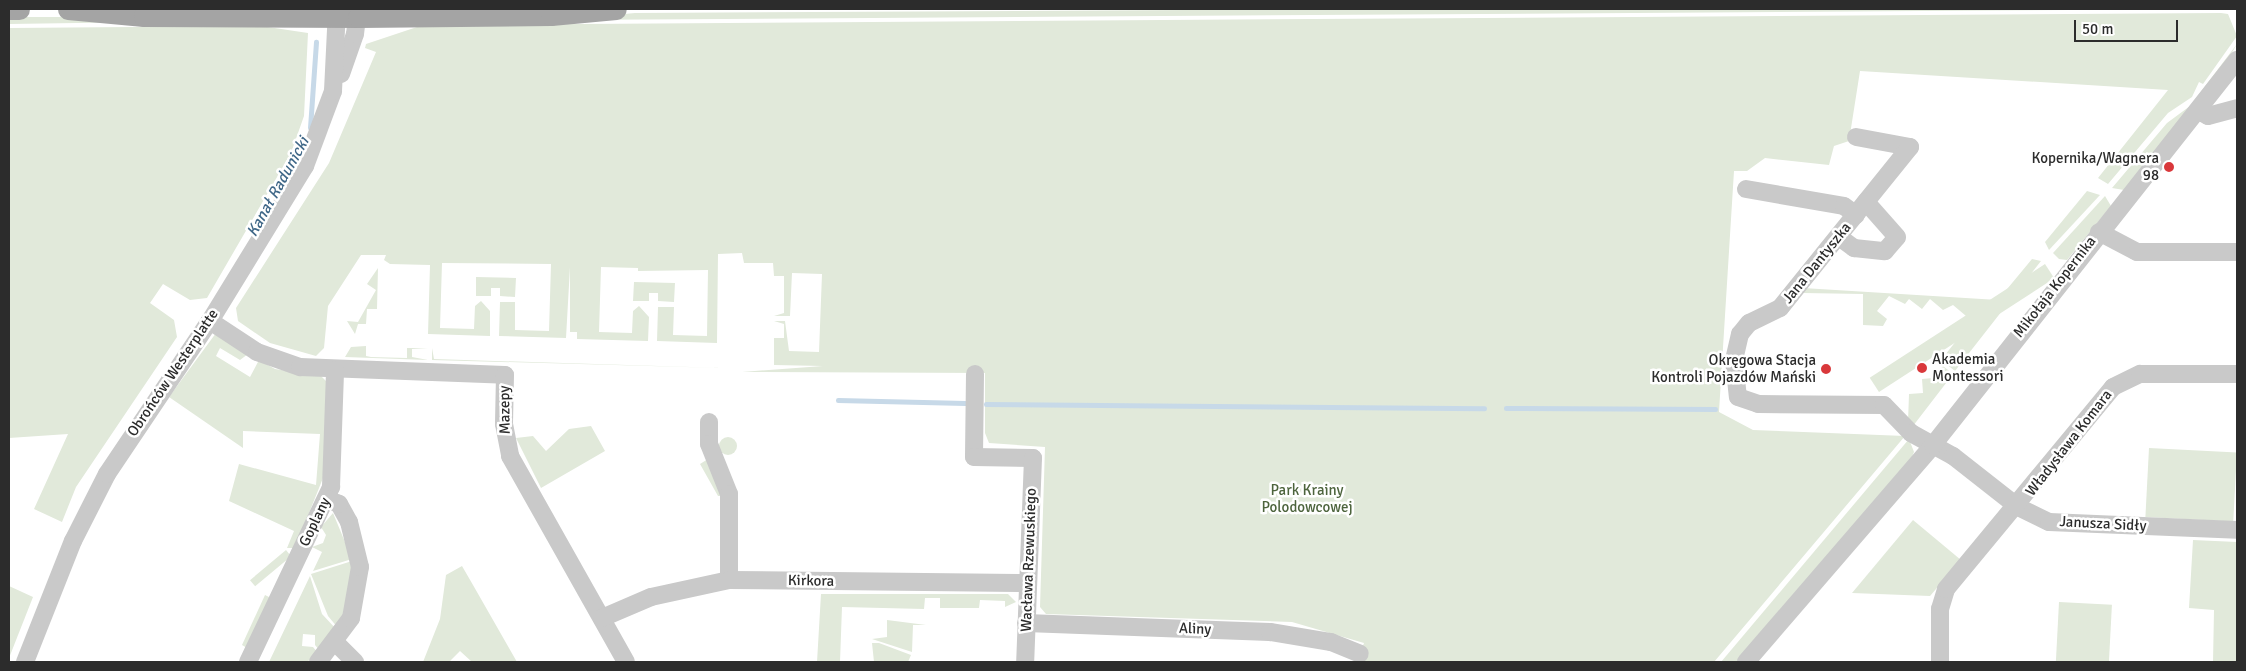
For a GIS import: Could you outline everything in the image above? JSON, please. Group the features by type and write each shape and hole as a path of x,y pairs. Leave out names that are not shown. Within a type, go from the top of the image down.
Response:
{"main road":[{"path":"9,9 19,9"},
{"path":"68,9 144,16 337,13 551,15 616,9"}],"street":[{"name":"Obrońców Westerplatte","path":"333,91 337,13"},
{"name":"Obrońców Westerplatte","path":"25,662 92,499 210,321 305,166 333,91 358,13"},
{"name":"Mikołaja Kopernika","path":"1746,662 1933,444 2099,232 2235,66"},
{"path":"2199,111 2208,116 2237,108"},
{"name":"Jana Dantyszka","path":"1856,137 1910,147 1780,308 1749,323 1740,334 1734,360 1738,397 1758,404 1884,405 1911,433 1933,444"},
{"path":"1746,189 1861,208 1897,238 1886,251 1854,248 1839,237"},
{"path":"2099,232 2137,252 2237,252"},
{"name":"Mazepy","path":"210,321 270,358 300,368 505,375 504,424 510,456 626,662"},
{"name":"Goplany","path":"248,662 327,499 335,370"},
{"name":"Wacława Rzewuskiego","path":"974,374 974,456 1033,458 1025,662"},
{"name":"Władysława Komara","path":"1940,662 1943,597 2120,380 2140,374 2237,374"},
{"path":"710,422 709,444 729,494 729,580"},
{"name":"Janusza Sidły","path":"1933,444 2018,507 2049,522 2237,530"},
{"path":"318,662 336,642 356,602 360,567 349,522 339,504 327,499"},
{"name":"Kirkora","path":"602,618 651,597 729,580 1027,583"},
{"name":"Aliny","path":"1026,623 1270,632 1331,642 1360,654"},
{"path":"336,642 355,662"}],"green space":[{"path":"1362,9 2228,9 560,20 635,13"},
{"name":"Park Krainy Polodowcowej","path":"2228,14 2237,36 2203,84 2199,82 2192,97 2168,113 2108,184 2098,178 2168,90 1860,71 1849,141 1834,146 1829,165 1765,158 1747,171 1734,171 1719,412 1753,430 1905,436 1714,662 1357,662 1364,643 1292,622 1046,614 1040,607 1045,447 989,443 985,433 985,373 742,372 823,366 774,365 774,338 784,338 784,324 774,321 785,321 789,351 819,352 822,274 792,273 790,316 774,316 784,313 784,276 774,276 773,263 744,263 742,253 718,254 717,343 657,341 658,307 674,307 673,335 707,336 708,270 638,271 638,268 601,267 599,332 632,333 633,311 639,306 649,317 648,341 577,339 577,332 570,332 570,267 566,338 499,336 500,302 515,302 515,330 549,331 551,264 442,263 440,328 474,329 475,306 481,301 490,311 490,336 428,334 430,265 390,264 384,260 386,255 361,255 328,306 324,348 316,356 270,343 238,321 236,308 329,163 376,52 365,48 366,44 423,25"},
{"path":"9,17 67,17 145,22 9,24"},
{"path":"261,26 308,33 304,116 291,153 207,298 190,300 163,284 150,303 174,320 177,337 76,487 62,522 34,509 68,434 9,438 9,28"},
{"path":"2237,44 2218,76 2124,190 2112,188 2167,123 2190,106"},
{"path":"2087,191 2100,195 2049,250 2045,242"},
{"path":"2105,196 2111,206 2067,260 2059,259 2053,253"},
{"path":"2032,259 2041,261 1955,371 1941,360 1972,321 1953,305 1943,310 1930,299 1922,309 1909,299 1905,304 1889,296 1877,311 1887,319 1883,326 1863,325 1863,294 1803,293 1788,312 1784,309 1803,288 1998,300"},
{"path":"2045,264 2054,278 1879,392 1870,378"},
{"path":"378,268 377,309 367,309 366,324 358,324 355,334 347,321 358,322 376,290 367,284"},
{"path":"476,277 516,278 515,297 500,296 500,288 491,288 491,296 476,296"},
{"path":"634,282 675,283 674,302 658,301 658,293 649,293 649,301 633,301"},
{"path":"216,333 248,354 240,360 220,348 216,356 250,377 259,360 275,369 321,376 327,382 325,473 295,548 287,548 294,531 229,501 239,464 316,485 320,434 243,431 243,448 169,397"},
{"path":"366,346 366,356 371,357 407,358 407,348 428,348 412,349 412,357 428,360 345,357 351,347"},
{"path":"432,348 434,359 722,368 432,360"},
{"path":"1943,366 1953,374 1913,426 1908,422 1909,394 1923,393 1922,379 1933,378"},
{"path":"591,426 605,451 541,488 516,438 533,436 546,451 569,429"},
{"path":"724,437 732,437 737,442 735,453 724,455 719,450 719,442"},
{"path":"1909,439 1914,452 1911,459 1873,505 1737,662 1721,662"},
{"path":"2149,448 2237,453 2233,522 2145,517"},
{"path":"708,459 723,496 718,496 700,464"},
{"path":"333,513 352,559 313,571 322,552 312,547 323,543 326,535 321,527"},
{"path":"1913,520 1961,560 1930,596 1852,593"},
{"path":"2193,540 2237,542 2237,662 2213,662 2214,610 2189,608"},
{"path":"286,550 291,556 255,586 250,580"},
{"path":"352,561 352,589 338,628 328,616 311,574"},
{"path":"462,566 517,662 472,662 460,651 449,662 423,662 440,619 446,575"},
{"path":"310,576 322,614 337,630 320,651 315,645 315,635 303,634 302,646 313,647 318,653 307,662 269,662"},
{"path":"9,586 33,597 9,658"},
{"path":"821,594 1008,594 1016,602 1005,607 1005,601 980,600 979,608 940,608 940,598 925,598 924,609 842,607 840,662 817,662"},
{"path":"265,595 271,598 247,648 242,645"},
{"path":"2059,602 2112,605 2109,662 2056,662"},
{"path":"887,620 926,625 913,625 912,652 872,639 887,637"},
{"path":"872,643 879,643 911,655 908,662 874,662"}],"waterway":[{"name":"Kanał Radunicki","path":"310,128 316,42"},
{"name":"Kanał Radunicki","path":"284,184 302,152"},
{"path":"838,400 965,403"},
{"path":"986,404 1484,408"},
{"path":"1506,408 1715,409"}],"place":[{"name":"Kopernika/Wagnera 98","path":"2169,167"},
{"name":"Akademia Montessori","path":"1922,368"},
{"name":"Okręgowa Stacja Kontroli Pojazdów Mański","path":"1826,369"}]}
